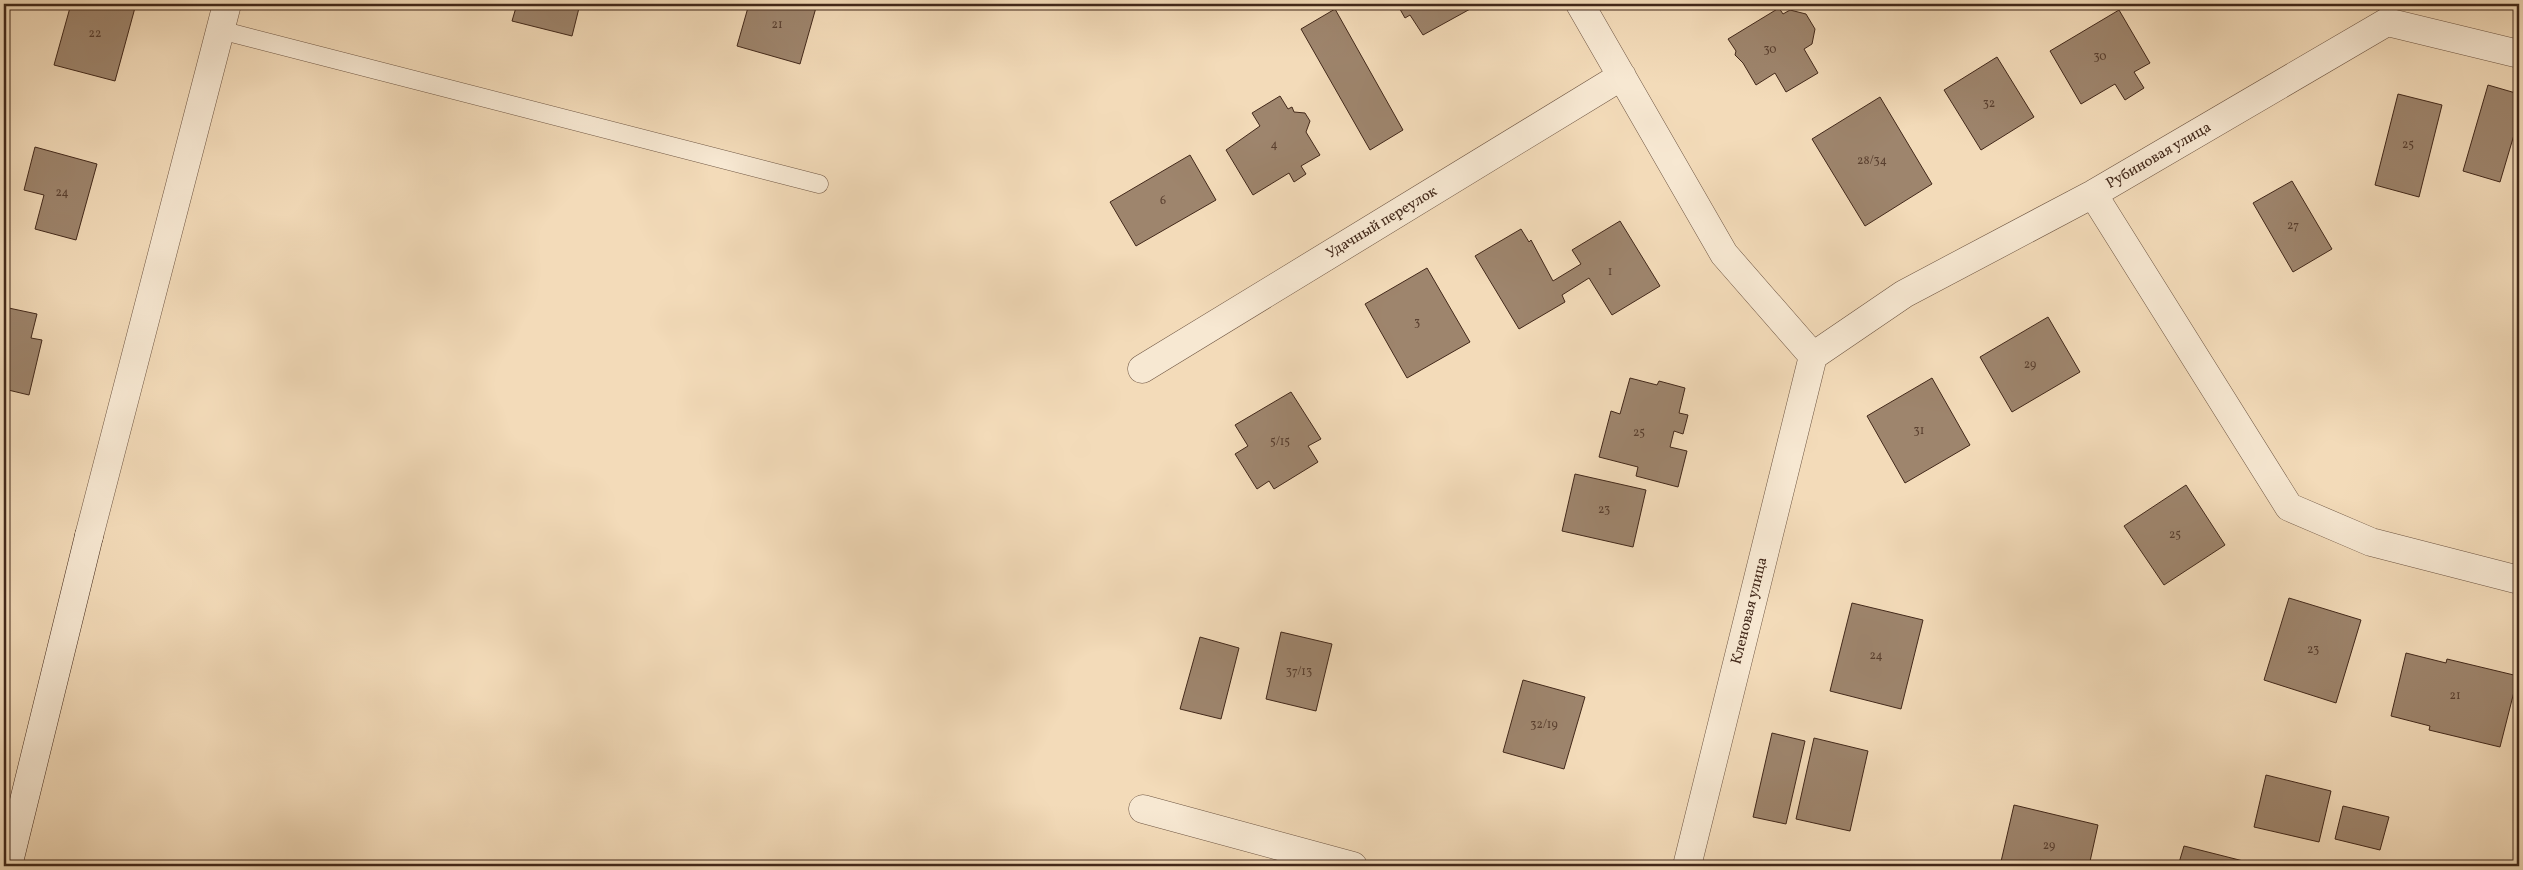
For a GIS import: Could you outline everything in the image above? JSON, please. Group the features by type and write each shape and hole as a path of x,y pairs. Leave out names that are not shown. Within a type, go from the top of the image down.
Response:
{"street":[{"path":"8,866 89,536 227,4"},
{"path":"1580,4 1724,254 1813,356"},
{"name":"Рубиновая улица","path":"1813,356 1904,294 2093,194 2382,13 2519,54"},
{"name":"Удачный переулок","path":"1142,369 1622,76"},
{"path":"2093,194 2289,507 2371,542 2519,580"},
{"name":"Кленовая улица","path":"1688,866 1813,356"},
{"path":"1143,809 1353,866"}],"lane":[{"path":"220,30 819,184"}],"building":[{"path":"71,4 136,4 115,81 54,65"},
{"path":"517,4 580,4 572,36 512,21"},
{"path":"749,4 817,4 800,64 737,46"},
{"path":"1397,4 1470,4 1472,8 1423,35 1410,15 1405,18"},
{"path":"1779,8 1783,14 1790,10 1806,14 1815,29 1812,44 1804,49 1818,73 1786,92 1775,73 1756,85 1743,63 1735,55 1736,51 1728,39"},
{"path":"1335,9 1403,130 1370,150 1301,29"},
{"path":"2119,10 2150,63 2134,72 2144,88 2125,100 2115,84 2081,104 2050,51"},
{"path":"1997,57 2034,117 1981,150 1944,90"},
{"path":"2488,85 2519,94 2519,118 2500,182 2463,171"},
{"path":"2398,94 2442,105 2419,197 2375,185"},
{"path":"1280,96 1288,109 1292,107 1294,112 1305,113 1310,121 1306,132 1320,155 1301,166 1306,174 1294,182 1289,173 1253,195 1226,150 1260,126 1252,113"},
{"path":"1880,97 1932,184 1865,226 1812,139"},
{"path":"35,147 97,164 76,240 35,229 44,195 24,190"},
{"path":"1190,155 1216,200 1136,246 1110,202"},
{"path":"2292,181 2332,249 2293,272 2253,203"},
{"path":"1620,221 1660,286 1612,315 1589,278 1562,295 1565,302 1519,329 1475,256 1521,229 1529,242 1531,240 1553,281 1581,264 1572,250"},
{"path":"1427,268 1470,342 1407,378 1365,304"},
{"path":"4,307 37,314 31,338 42,340 29,395 4,389"},
{"path":"2048,317 2080,372 2012,412 1980,357"},
{"path":"1630,378 1657,385 1659,381 1685,388 1679,413 1688,415 1683,434 1674,431 1670,447 1687,451 1678,487 1636,476 1638,467 1599,457 1611,411 1620,414"},
{"path":"1932,378 1970,445 1905,483 1867,416"},
{"path":"1291,392 1321,439 1308,446 1318,462 1274,489 1269,481 1257,489 1235,454 1248,446 1235,425"},
{"path":"1575,474 1646,490 1633,547 1562,531"},
{"path":"2186,485 2225,545 2164,585 2124,526"},
{"path":"2289,598 2361,620 2336,703 2264,680"},
{"path":"1852,603 1923,620 1901,709 1830,691"},
{"path":"1281,632 1332,644 1316,711 1266,699"},
{"path":"1200,637 1239,648 1221,719 1180,709"},
{"path":"2406,653 2446,663 2447,659 2518,676 2500,747 2429,730 2430,726 2391,716"},
{"path":"1523,680 1585,697 1564,769 1503,752"},
{"path":"1772,733 1805,741 1786,824 1753,817"},
{"path":"1814,738 1868,751 1850,831 1796,819"},
{"path":"2266,775 2331,791 2319,842 2254,827"},
{"path":"2014,805 2098,825 2089,866 2000,866"},
{"path":"2343,806 2389,817 2380,850 2335,839"},
{"path":"2184,846 2263,866 2178,866"}]}
